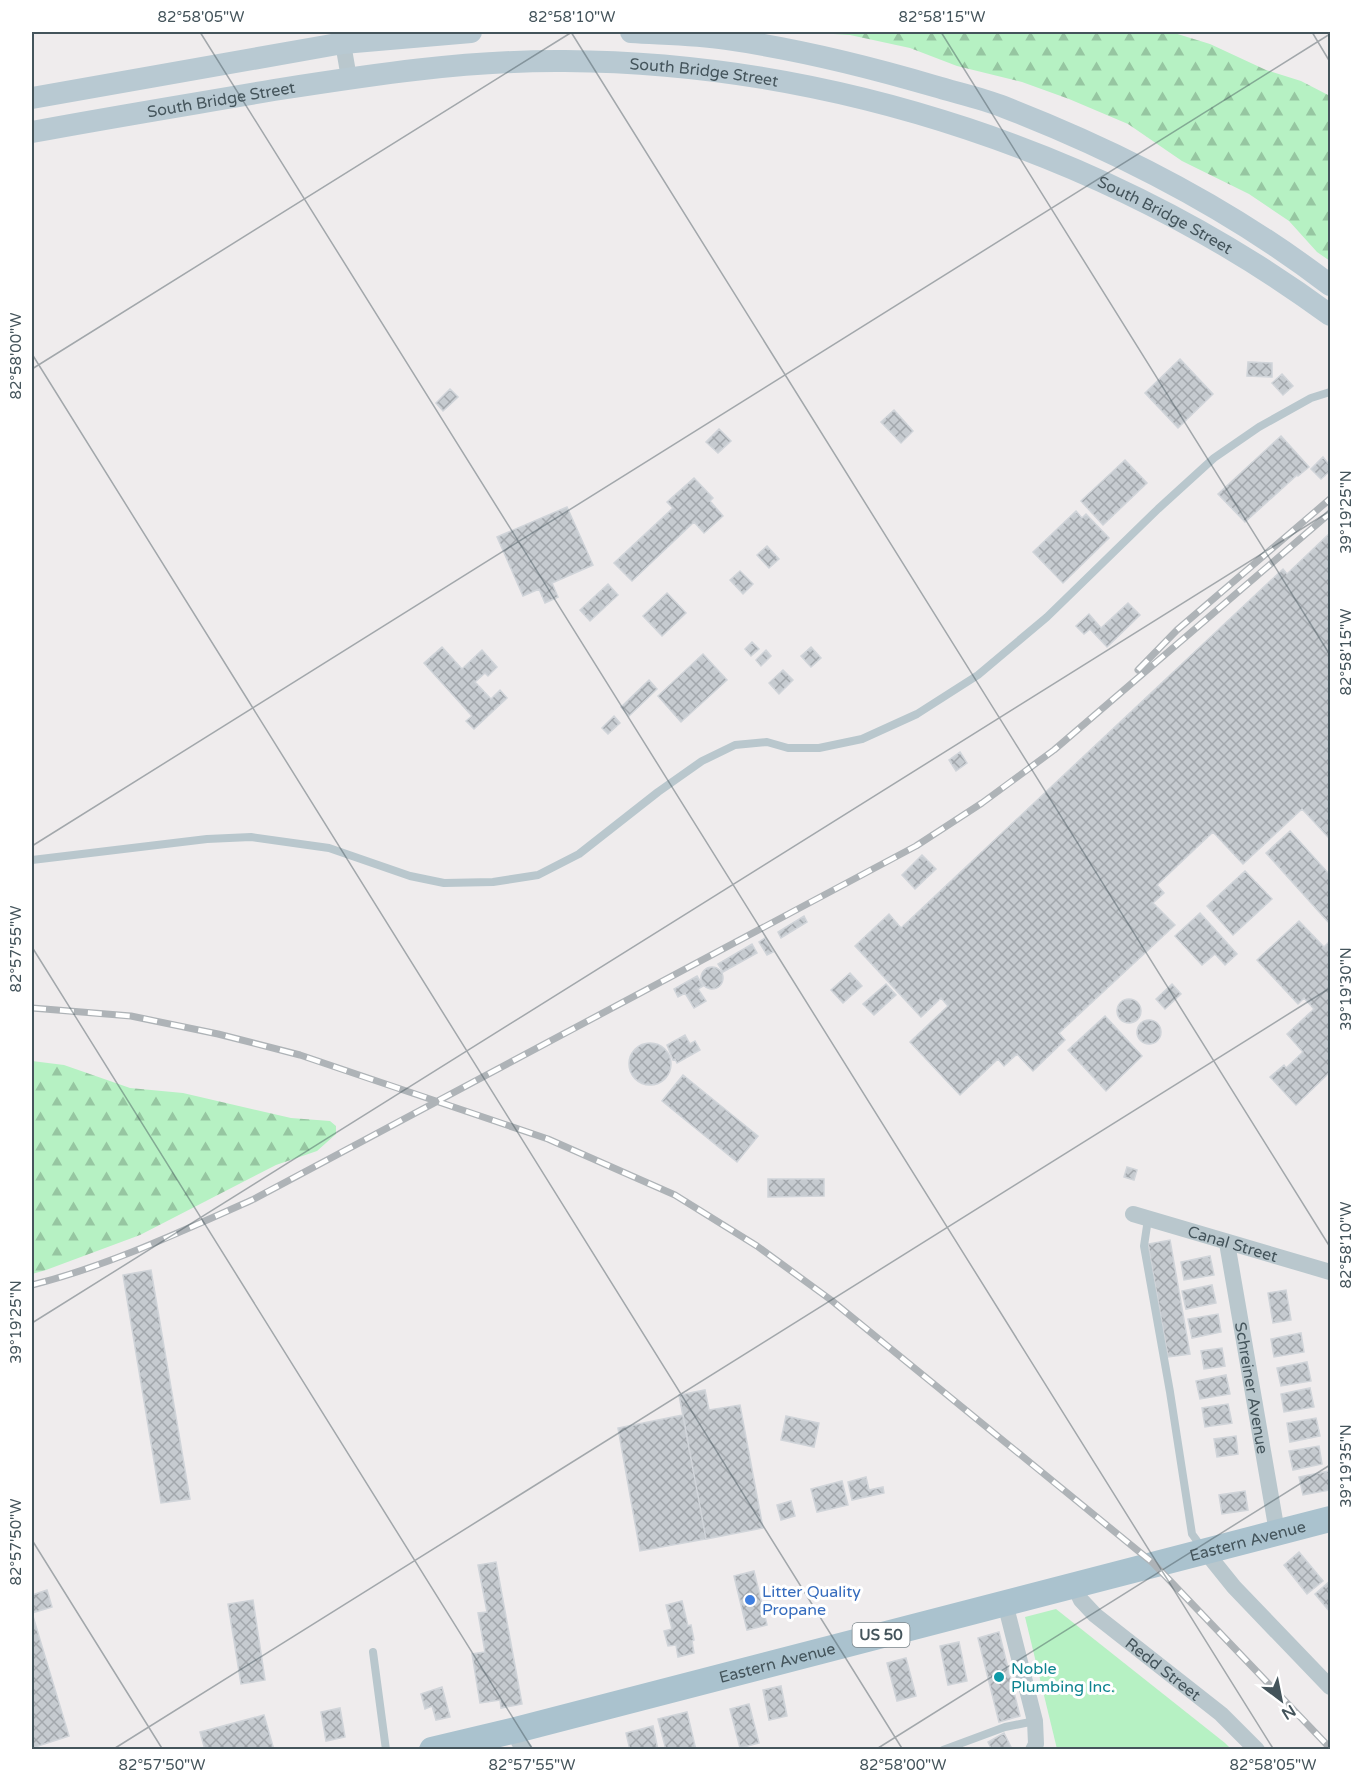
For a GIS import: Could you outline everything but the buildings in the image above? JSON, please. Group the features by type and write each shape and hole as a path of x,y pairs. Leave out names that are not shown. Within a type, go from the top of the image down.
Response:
{"main road":[{"name":"South Bridge Street","path":"32,98 342,37 471,32"},
{"name":"South Bridge Street","path":"631,32 724,38 801,52 871,68 1002,106 1106,150 1167,180 1296,259 1330,285"},
{"name":"South Bridge Street","path":"32,132 349,78 421,69 564,61 626,63 708,70 843,94 921,114 995,138 1147,203 1275,276 1324,310"},
{"name":"Eastern Avenue","path":"432,1749 520,1740 1005,1603 1330,1519"}],"street":[{"path":"342,37 349,78"},
{"name":"Canal Street","path":"1141,1217 1330,1272"},
{"name":"Schreiner Avenue","path":"1227,1243 1277,1532"},
{"path":"1205,1551 1234,1587 1330,1687"},
{"name":"Redd Street","path":"1074,1585 1082,1600 1095,1615 1221,1714 1257,1749"},
{"path":"1005,1603 1035,1721 1036,1744 1033,1749"}],"lane":[{"path":"32,860 207,839 251,837 328,848 410,876 444,883 493,882 538,874 579,854 702,760 735,745 767,742 788,748 819,748 862,739 917,714 978,675 1047,617 1214,458 1259,427 1311,398 1330,392"},
{"path":"1141,1217 1143,1246 1170,1392 1192,1534 1205,1551"},
{"path":"373,1652 386,1749"},
{"path":"943,1749 1005,1727 1035,1721"}],"green space":[{"path":"800,32 1171,32 1210,44 1266,70 1301,81 1330,96 1330,261 1317,252 1289,221 1249,194 1182,161 1128,124 1022,82 957,66 910,48 850,35"},
{"path":"32,1061 64,1065 130,1088 183,1093 291,1118 330,1121 336,1126 336,1134 317,1151 276,1165 140,1235 32,1274"},
{"path":"1056,1609 1231,1749 1057,1749 1025,1617"}],"railway":[{"path":"1138,670 1177,630 1330,499"},
{"path":"32,1285 116,1258 252,1200 916,846 982,803 1054,750 1330,513"},
{"path":"32,1008 131,1016 218,1034 300,1055 548,1139 675,1195 757,1246 831,1300 1153,1563 1330,1748"}],"place":[{"name":"Litter Quality Propane","path":"750,1600"},
{"name":"Noble Plumbing Inc.","path":"999,1677"}]}
